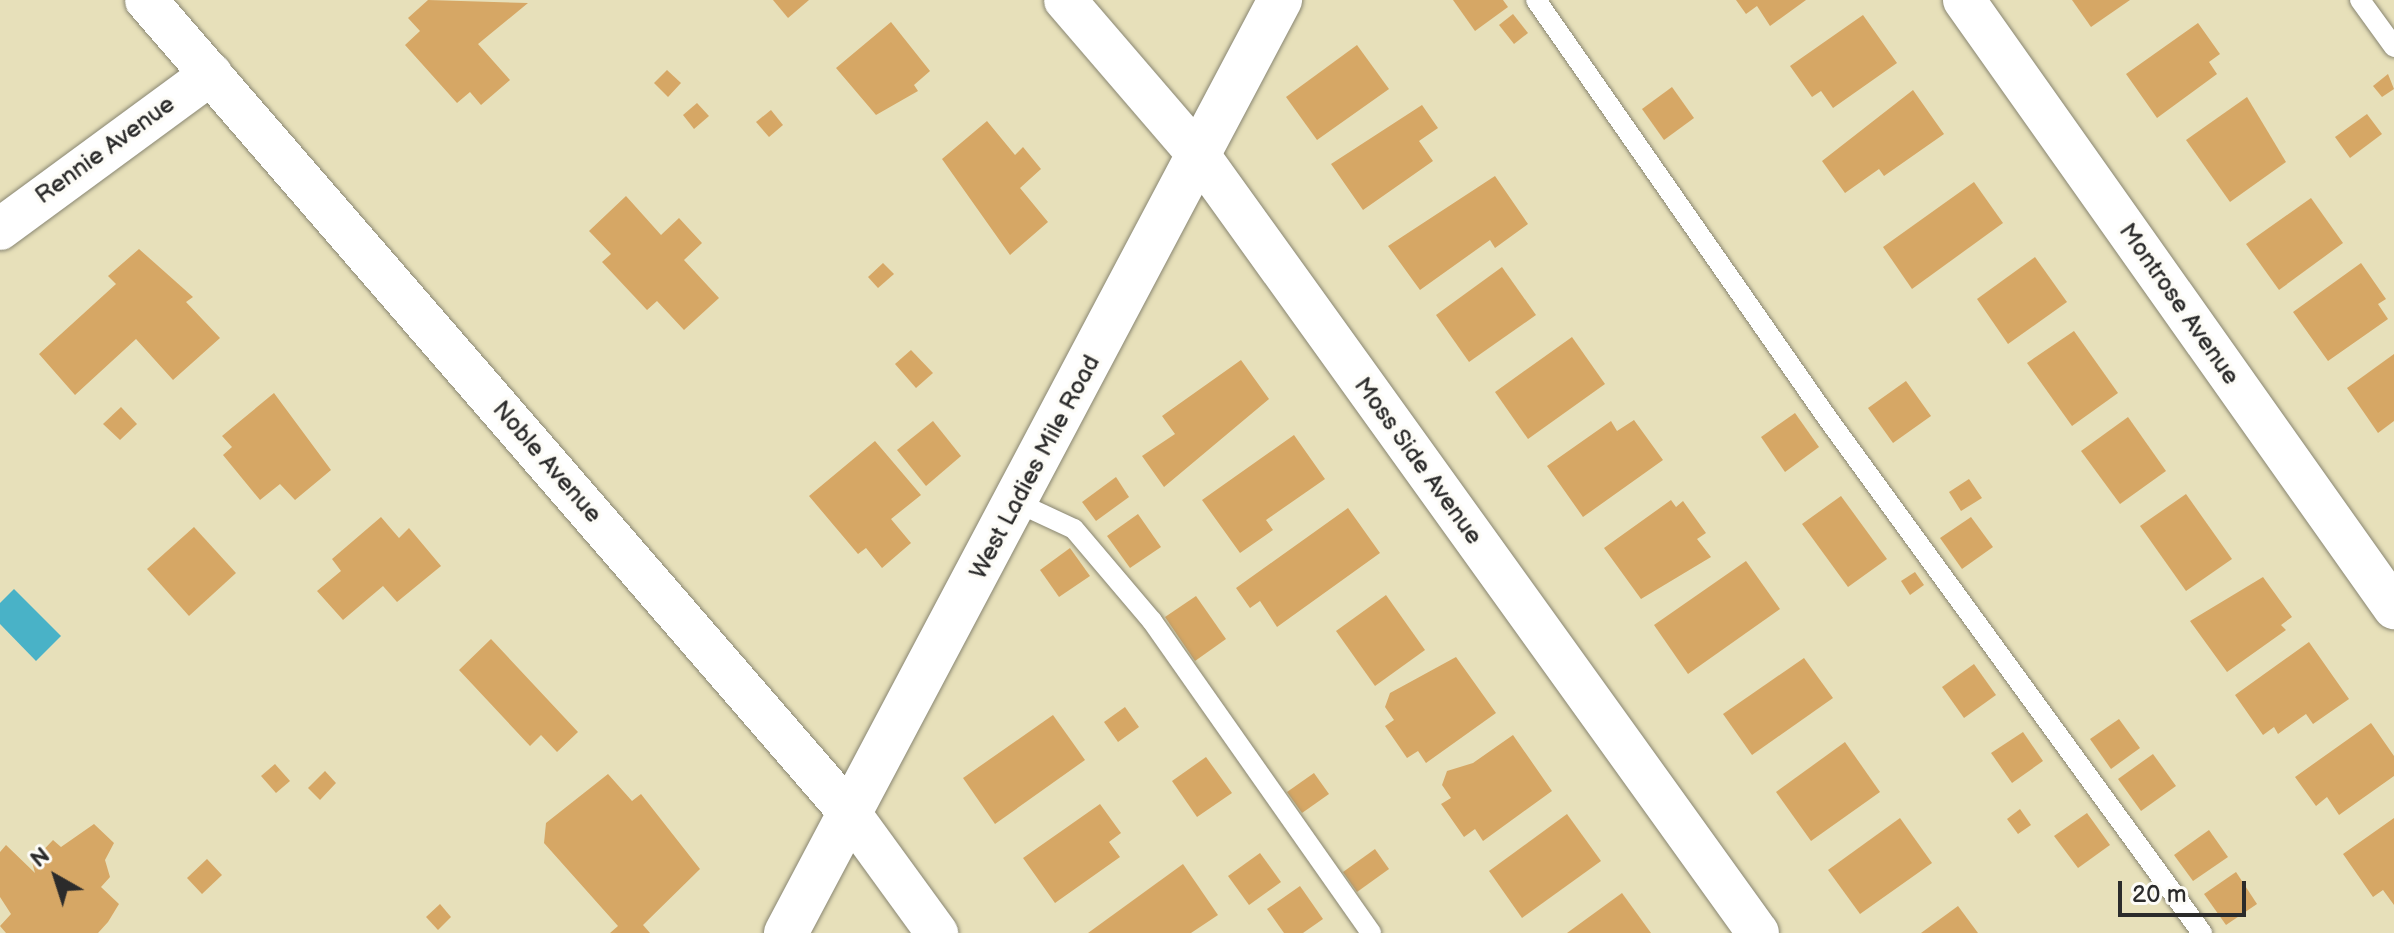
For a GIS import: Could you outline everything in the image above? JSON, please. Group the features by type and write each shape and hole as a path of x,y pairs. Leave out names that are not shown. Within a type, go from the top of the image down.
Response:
{"street":[{"name":"Noble Avenue","path":"146,0 849,812 937,933"},
{"name":"Moss Side Avenue","path":"1065,0 1201,158 1758,933"},
{"name":"West Ladies Mile Road","path":"786,933 1201,158 1280,0"},
{"name":"Montrose Avenue","path":"1964,0 2394,608"},
{"name":"Rennie Avenue","path":"0,229 95,153 211,74"}],"lane":[{"path":"1536,0 1828,419 2202,933"},
{"path":"2360,0 2394,47"},
{"path":"1016,502 1074,529 1152,621 1371,933"}],"water":[{"path":"14,589 61,636 36,661 0,624 0,603"}],"building":[{"path":"428,0 528,3 478,44 510,80 481,105 470,92 457,103 405,45 420,31 408,18"},
{"path":"773,0 809,0 788,18"},
{"path":"1453,0 1503,0 1508,7 1475,31"},
{"path":"1736,0 1806,0 1770,26 1757,6 1746,14"},
{"path":"2072,0 2130,0 2091,27"},
{"path":"1513,14 1528,33 1514,44 1499,25"},
{"path":"1863,15 1897,63 1833,108 1821,91 1812,97 1790,66"},
{"path":"891,22 930,71 914,85 918,91 876,115 836,68"},
{"path":"2198,23 2220,54 2209,62 2217,74 2157,118 2126,74"},
{"path":"1357,45 1389,89 1317,140 1286,97"},
{"path":"667,70 681,83 668,97 654,83"},
{"path":"2388,74 2394,89 2382,97 2373,86"},
{"path":"1672,87 1694,118 1664,140 1642,109"},
{"path":"1913,90 1944,134 1884,176 1879,169 1845,193 1822,161"},
{"path":"2247,97 2286,162 2230,202 2186,140"},
{"path":"697,103 709,116 694,129 683,115"},
{"path":"1422,105 1438,128 1419,141 1433,161 1363,210 1331,164"},
{"path":"771,110 783,125 769,137 756,122"},
{"path":"2367,114 2382,134 2350,158 2335,137"},
{"path":"987,121 1015,155 1023,147 1041,169 1020,188 1048,222 1010,255 942,159"},
{"path":"1495,176 1528,224 1495,248 1490,240 1420,290 1388,246"},
{"path":"1974,182 2003,223 1912,289 1883,247"},
{"path":"626,196 661,235 679,218 702,243 684,260 719,298 684,330 657,301 647,310 602,262 611,254 589,231"},
{"path":"2311,198 2343,243 2279,290 2246,244"},
{"path":"139,249 193,297 186,302 220,338 173,380 136,339 75,395 39,354 116,284 108,276"},
{"path":"2035,257 2067,302 2008,344 1977,299"},
{"path":"883,263 894,274 878,288 868,277"},
{"path":"2361,263 2386,299 2378,304 2388,319 2328,361 2293,312"},
{"path":"1502,267 1536,315 1469,362 1436,315"},
{"path":"2074,331 2118,393 2072,426 2027,363"},
{"path":"1572,337 1605,384 1528,439 1495,392"},
{"path":"911,350 933,373 916,388 895,364"},
{"path":"2394,354 2394,421 2378,433 2347,388"},
{"path":"1241,360 1269,399 1164,487 1142,456 1175,434 1162,416"},
{"path":"1906,381 1931,416 1893,443 1868,408"},
{"path":"274,393 331,470 295,500 280,484 260,500 223,455 232,447 222,436"},
{"path":"121,407 137,424 120,440 103,424"},
{"path":"1795,413 1819,447 1785,472 1761,437"},
{"path":"2128,417 2166,471 2120,504 2081,451"},
{"path":"1634,420 1663,460 1583,517 1547,466 1611,421 1617,431"},
{"path":"933,421 961,456 926,486 897,450"},
{"path":"1294,435 1325,479 1266,520 1273,530 1240,553 1202,500"},
{"path":"875,441 921,495 891,519 911,543 882,568 866,548 858,554 809,496"},
{"path":"1116,477 1129,497 1096,521 1082,502"},
{"path":"1969,479 1982,498 1961,511 1949,492"},
{"path":"2186,494 2232,559 2186,591 2140,526"},
{"path":"1841,496 1887,559 1848,587 1802,524"},
{"path":"1671,500 1676,507 1683,501 1706,533 1697,539 1711,557 1641,599 1604,548"},
{"path":"1348,508 1380,553 1277,627 1260,601 1250,608 1236,588"},
{"path":"1138,514 1161,547 1130,568 1107,536"},
{"path":"381,517 399,538 409,528 441,566 397,602 383,586 343,620 317,591 341,571 332,559"},
{"path":"1971,517 1993,547 1962,569 1940,538"},
{"path":"194,527 236,573 189,616 147,569"},
{"path":"1070,548 1090,576 1059,597 1040,570"},
{"path":"1746,561 1780,609 1688,674 1654,625"},
{"path":"1915,572 1924,585 1910,595 1901,581"},
{"path":"2263,577 2292,617 2281,625 2286,630 2227,672 2190,621"},
{"path":"1386,595 1425,650 1375,686 1336,631"},
{"path":"1196,596 1226,639 1195,661 1165,617"},
{"path":"491,639 578,732 557,752 541,735 530,746 459,670"},
{"path":"2309,642 2349,699 2313,724 2306,714 2278,734 2274,727 2263,735 2235,695"},
{"path":"1456,657 1496,713 1426,763 1418,751 1407,758 1385,726 1394,720 1385,707 1390,693"},
{"path":"1804,658 1833,698 1752,755 1723,714"},
{"path":"1974,664 1996,695 1964,718 1942,687"},
{"path":"1125,707 1139,727 1118,742 1104,722"},
{"path":"1053,715 1085,760 995,824 963,778"},
{"path":"2119,719 2140,748 2111,769 2090,739"},
{"path":"2371,723 2394,756 2394,776 2339,815 2327,797 2316,806 2295,777"},
{"path":"2023,732 2043,761 2012,783 1991,753"},
{"path":"1513,735 1552,791 1483,841 1475,829 1464,837 1441,804 1451,798 1442,785 1447,771 1473,763"},
{"path":"1845,742 1880,792 1811,841 1776,792"},
{"path":"2153,754 2176,786 2141,811 2118,779"},
{"path":"1206,757 1232,793 1197,817 1172,781"},
{"path":"275,764 290,781 276,793 261,776"},
{"path":"325,771 336,783 320,800 308,788"},
{"path":"1314,773 1329,794 1302,813 1287,792"},
{"path":"608,774 632,801 641,794 700,869 643,925 650,933 610,933 618,926 544,843 546,823"},
{"path":"1100,804 1121,833 1109,842 1120,857 1055,903 1023,858"},
{"path":"2020,809 2031,825 2018,834 2007,819"},
{"path":"2087,813 2110,845 2078,868 2054,836"},
{"path":"1567,814 1601,861 1522,918 1489,871"},
{"path":"1900,818 1932,863 1860,914 1828,870"},
{"path":"2394,818 2394,905 2383,890 2373,897 2343,854"},
{"path":"94,824 114,843 105,860 110,877 101,887 119,904 108,922 98,933 6,933 0,926 11,914 0,897 0,852 6,845 35,873 32,862 53,840 61,847"},
{"path":"2209,830 2228,857 2193,881 2174,855"},
{"path":"1375,849 1389,869 1357,892 1343,872"},
{"path":"1260,853 1281,882 1249,905 1228,876"},
{"path":"207,859 222,875 202,894 187,878"},
{"path":"1183,864 1218,915 1191,933 1088,933"},
{"path":"2236,872 2257,904 2226,925 2204,894"},
{"path":"1300,886 1323,919 1303,933 1284,933 1267,909"},
{"path":"1622,893 1651,933 1567,933"},
{"path":"440,904 451,917 438,930 426,917"},
{"path":"1958,906 1978,933 1921,933"}]}
